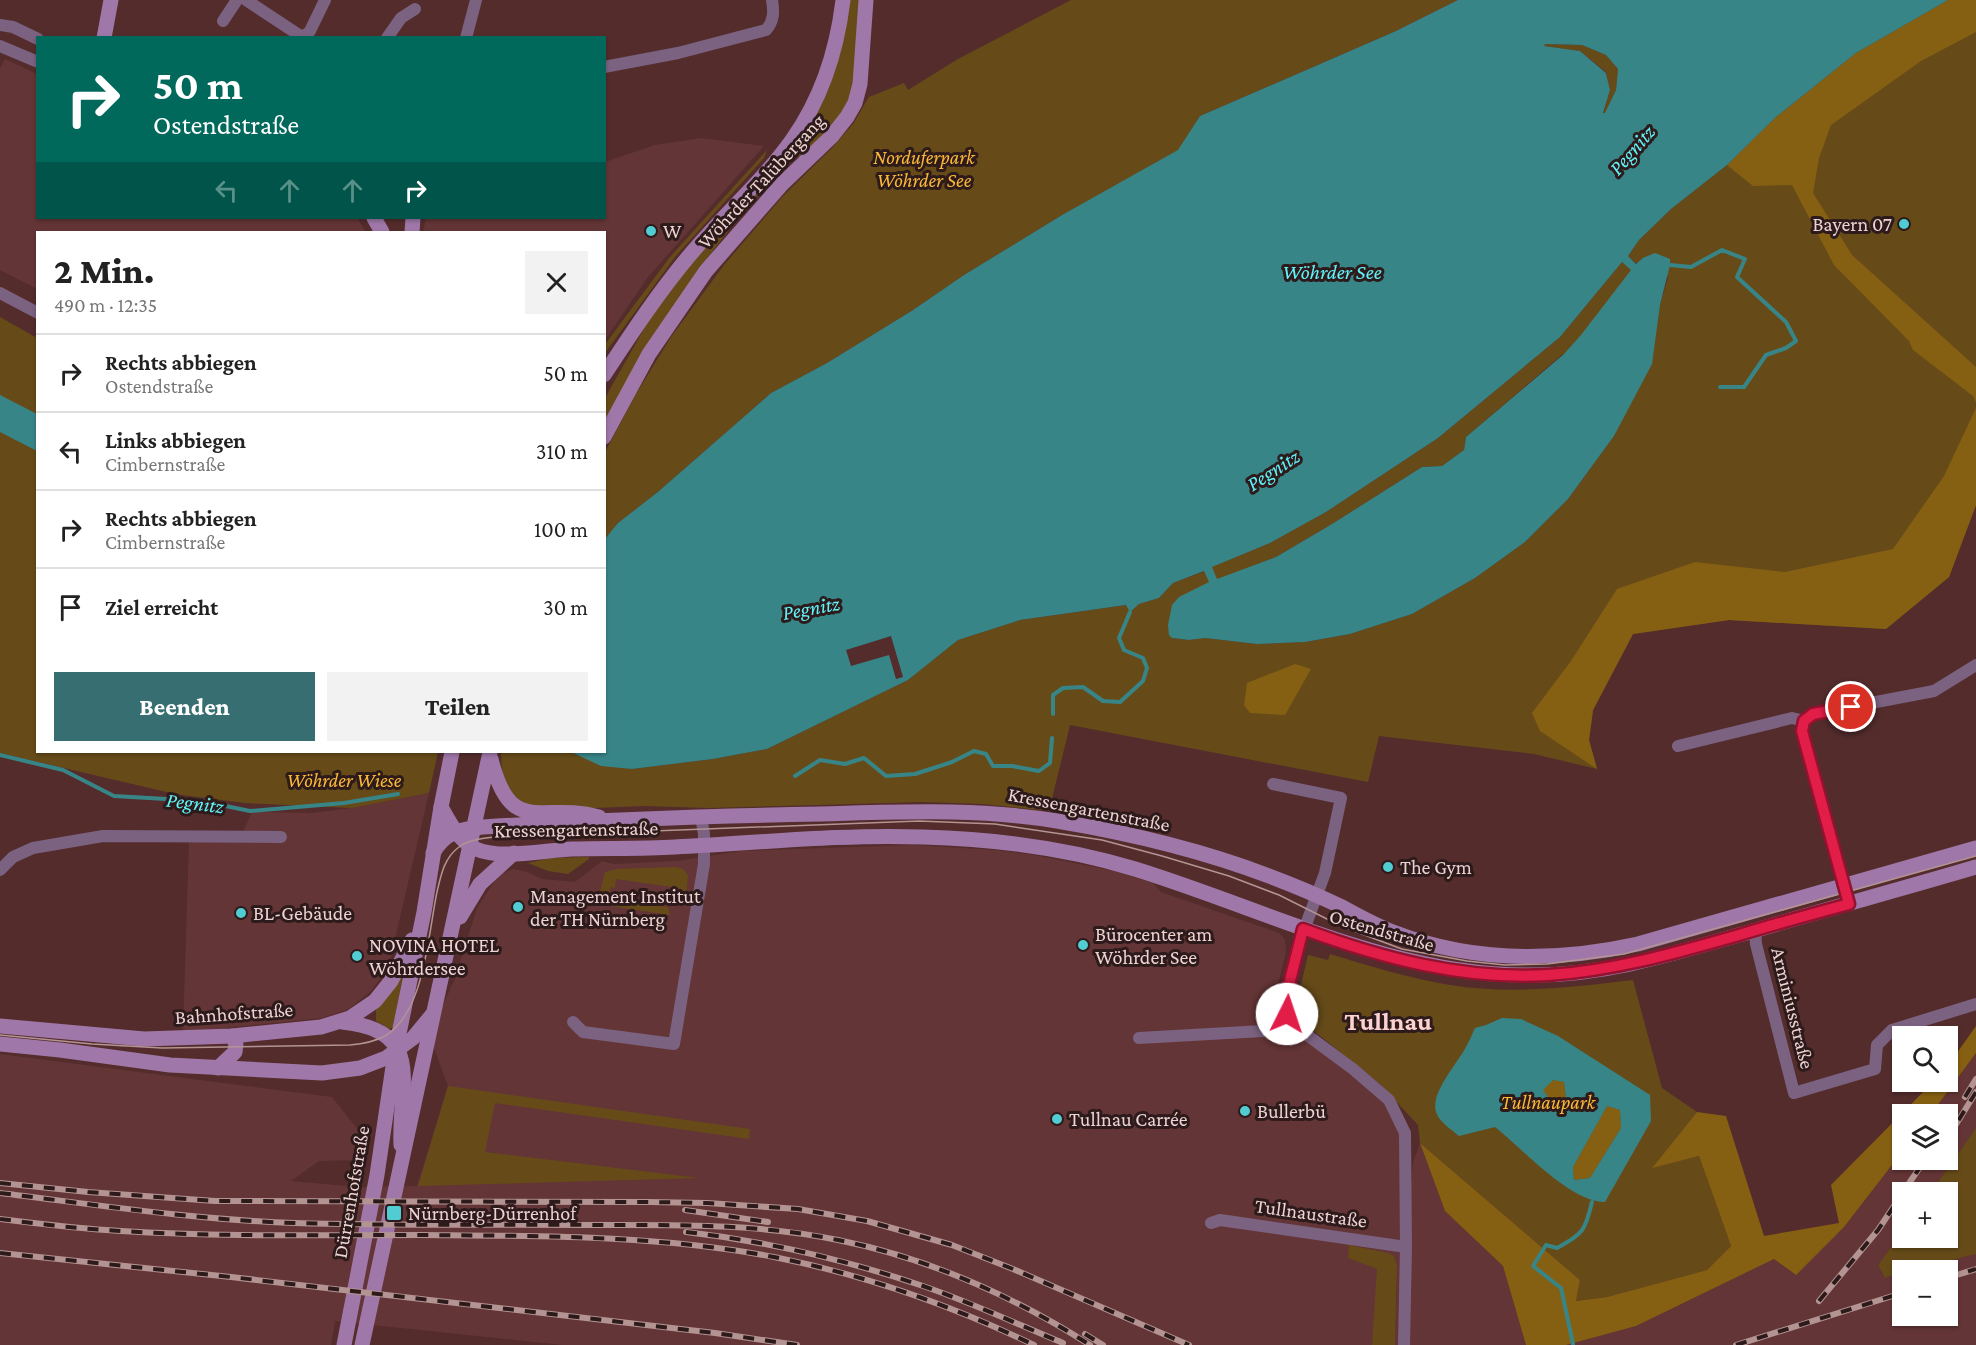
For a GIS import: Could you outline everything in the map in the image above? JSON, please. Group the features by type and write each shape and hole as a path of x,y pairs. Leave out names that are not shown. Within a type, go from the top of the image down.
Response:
{"main road":[{"path":"101,34 111,0"},
{"name":"Wöhrder Talübergang","path":"606,372 666,284 786,148 808,114 826,75 837,39 843,0"},
{"name":"Wöhrder Talübergang","path":"606,433 634,378 678,310 736,235 782,184 838,130 855,103 863,61 866,0"},
{"path":"782,184 791,160 791,155 786,148"},
{"path":"433,853 452,753"},
{"path":"474,828 490,753"},
{"name":"Kressengartenstraße","path":"490,753 501,792 518,808 535,813 580,812 616,822"},
{"name":"Kressengartenstraße","path":"441,807 455,831 471,846 484,852 514,853 902,837 976,839 1024,845 1088,857 1138,870 1303,929"},
{"name":"Kressengartenstraße","path":"455,831 474,828 702,817 936,810 994,813 1105,830 1203,853 1268,875 1316,896"},
{"name":"Dürrenhofstraße","path":"362,1345 402,1169 474,828"},
{"path":"433,853 441,842 455,831"},
{"name":"Ostendstraße","path":"1316,896 1380,927 1418,940 1487,955 1538,957 1584,954 1638,944 1976,848"},
{"name":"Dürrenhofstraße","path":"344,1345 377,1175 396,1050 433,853"},
{"name":"Dürrenhofstraße","path":"453,930 480,884 514,853"},
{"name":"Ostendstraße","path":"1303,929 1356,947 1432,967 1488,974 1535,975 1582,972 1631,964 1976,867"},
{"name":"Bahnhofstraße","path":"0,1026 132,1038 232,1036 311,1029 339,1022 359,1013 383,993 421,924"},
{"path":"0,1044 156,1063 309,1073 334,1072 371,1065 396,1050 413,1038 435,1010"},
{"path":"339,1022 377,1029 386,1035 396,1050"},
{"path":"218,1068 235,1052 236,1044 232,1036"},
{"name":"Dürrenhofstraße","path":"396,1050 404,1076 400,1119 402,1169"}],"street":[{"path":"223,21 237,0"},
{"path":"246,0 299,35 305,36 310,31 325,0"},
{"path":"467,36 476,0"},
{"path":"606,67 678,53 766,30 772,21 772,0"},
{"path":"388,36 401,18 415,9"},
{"path":"0,25 13,27 36,38"},
{"path":"0,46 36,61"},
{"path":"0,293 36,312"},
{"path":"1849,904 1802,731 1804,721 1813,714 1934,691 1976,665"},
{"path":"1678,746 1792,718 1804,721"},
{"path":"1273,784 1341,798 1327,866 1316,896"},
{"path":"573,1022 583,1032 674,1044 702,872 704,845 702,817"},
{"path":"0,870 13,857 33,848 103,836 281,837"},
{"name":"Ostendstraße","path":"1303,929 1316,896"},
{"path":"1303,929 1285,1000 1287,1014 1299,1029 1353,1069 1389,1100 1405,1133 1404,1345"},
{"name":"Arminiusstraße","path":"1755,930 1756,944 1794,1093 1875,1069 1877,1045 1892,1030 1976,1004"},
{"path":"1139,1038 1263,1031 1293,1022"},
{"name":"Tullnaustraße","path":"1211,1223 1220,1220 1406,1247"}],"shaded area":[{"path":"1948,0 1976,0 1976,32 1921,61 1831,125 1819,158 1813,193 1852,255 1976,367 1976,402 1973,396 1913,350 1909,341 1834,265 1792,185 1753,186 1727,165 1776,117 1856,53"},
{"path":"5,59 36,74 36,219 358,219 365,231 36,231 36,288 0,270 0,68"},
{"path":"701,138 764,146 648,277 606,339 606,231 423,231 426,219 606,219 606,162 655,145"},
{"path":"1976,408 1976,505 1949,577 1886,629 1729,620 1633,634 1593,710 1589,740 1597,769 1540,731 1532,713 1571,661 1617,589 1695,562 1785,572 1893,549 1944,476"},
{"path":"1295,664 1311,669 1285,715 1250,713 1244,705 1247,683"},
{"path":"429,793 391,956 387,969 371,991 349,1009 322,1018 183,1031 189,841 241,836 252,812 311,813 352,808"},
{"path":"911,845 996,850 1114,871 1153,883 1161,892 1279,933 1285,940 1286,952 1274,1001 1296,1031 1370,1089 1389,1108 1401,1139 1408,1214 1413,1163 1420,1143 1445,1211 1503,1266 1526,1345 1395,1345 1397,1265 1394,1256 1348,1258 1378,1269 1372,1345 563,1345 335,1321 331,1345 0,1345 0,1054 332,1097 359,1131 359,1160 319,1161 291,1181 358,1187 417,1186 448,1086 432,1043 438,1016 454,981 477,908 502,874 513,869 542,879 575,882 602,861 614,864 676,861 742,851"},
{"path":"1976,1026 1976,1053 1958,1077 1958,1051"},
{"path":"1976,1053 1976,1128 1958,1154 1958,1104 1938,1104 1947,1092 1958,1092 1958,1077"},
{"path":"1553,1080 1564,1082 1566,1098 1551,1103 1542,1090"},
{"path":"1923,1092 1947,1092 1938,1104 1911,1104"},
{"path":"1607,1106 1620,1110 1621,1128 1590,1178 1574,1180 1573,1167"},
{"path":"1697,1112 1726,1116 1764,1236 1839,1223 1831,1185 1892,1123 1892,1165 1844,1227 1796,1275 1774,1259 1636,1326 1566,1345 1526,1345 1503,1266 1445,1211 1420,1143 1580,1280 1576,1301 1607,1297 1707,1270 1731,1246 1699,1156 1652,1168"},
{"path":"1892,1165 1892,1170 1946,1170 1938,1182 1892,1182 1892,1246 1878,1265 1885,1278 1892,1276 1892,1326 1958,1326 1958,1260 1952,1260 1976,1254 1976,1345 1566,1345 1636,1326 1774,1259 1795,1275 1844,1227"}],"green space":[{"path":"847,0 861,0 858,59 853,88 842,115 828,132 799,158 796,146"},
{"name":"Norduferpark Wöhrder See","path":"1071,0 1458,0 1396,31 1200,116 1179,150 1062,215 827,363 771,393 659,491 618,523 606,540 606,450 636,394 671,337 724,265 783,196 853,124 869,97 904,83 908,90 958,59"},
{"path":"1948,0 1976,0 1976,505 1949,577 1886,629 1729,620 1633,634 1593,710 1589,740 1597,769 1534,754 1379,736 1368,782 1070,725 1049,811 983,804 923,802 709,808 644,806 544,810 521,802 509,794 504,779 501,753 573,753 632,769 713,759 767,749 908,680 958,640 1020,620 1127,605 1130,611 1139,604 1159,598 1173,583 1205,571 1210,581 1172,638 1189,640 1205,638 1257,644 1305,642 1350,634 1412,614 1475,578 1525,542 1568,499 1614,436 1631,402 1563,354 1466,437 1464,450 1442,466 1422,467 1276,557 1217,580 1211,567 1270,543 1326,512 1438,438 1560,337 1622,262 1632,269 1656,327 1668,277 1643,258 1637,264 1628,256 1639,240 1671,209 1727,165 1776,117 1856,53"},
{"path":"1545,44 1582,45 1606,55 1618,69 1616,90 1606,113 1603,114 1610,90 1606,72 1580,51 1543,46"},
{"path":"767,150 764,158 675,257 606,352 606,343 670,257"},
{"path":"783,162 783,168 732,226 686,288 606,418 606,396 649,320 703,247"},
{"name":"Wöhrder Wiese","path":"0,317 36,337 36,753 438,753 429,793 352,808 245,803 175,794 0,753"},
{"path":"589,857 568,874 548,871 528,863 550,858"},
{"path":"676,867 683,869 688,875 686,898 678,896 679,888 616,879 615,888 610,887 609,899 668,907 670,915 597,904 605,872 617,869"},
{"name":"Tullnaupark","path":"1330,954 1419,979 1473,988 1541,989 1633,980 1662,1088 1697,1112 1653,1167 1699,1156 1731,1246 1707,1270 1607,1297 1576,1301 1580,1280 1420,1143 1418,1125 1380,1084 1298,1018 1295,1010 1308,955 1328,960"},
{"path":"403,975 393,1027 390,1029 376,1021 376,1009"},
{"path":"448,1086 750,1129 749,1139 495,1103 485,1152 699,1178 418,1186"},
{"path":"1976,1128 1976,1254 1952,1260 1892,1260 1892,1276 1885,1278 1878,1265 1892,1246 1892,1248 1958,1248 1958,1182 1938,1182 1946,1170 1958,1170 1958,1154"},
{"path":"1349,1245 1394,1256 1397,1265 1395,1345 1372,1345 1377,1269 1348,1258"}],"water":[{"name":"Wöhrder See","path":"1458,0 1948,0 1856,53 1776,117 1727,165 1671,209 1639,240 1628,256 1636,264 1655,253 1670,259 1670,265 1660,305 1652,364 1614,436 1568,499 1525,542 1475,578 1412,614 1350,634 1305,642 1257,644 1205,638 1189,640 1172,638 1169,635 1168,625 1172,605 1179,597 1209,582 1204,571 1173,583 1159,598 1139,604 1130,612 1126,605 1020,620 958,640 908,680 767,749 713,759 632,769 601,766 573,753 606,753 606,538 618,523 659,491 771,393 827,363 1062,215 1178,150 1200,116 1396,31","holes":["1545,44 1582,45 1606,55 1618,69 1616,90 1605,113 1603,113 1610,90 1606,73 1580,51 1544,46","1622,262 1631,270 1564,354 1466,437 1464,450 1442,466 1422,467 1276,557 1217,579 1212,567 1270,543 1326,512 1438,438 1560,337"]},
{"path":"0,395 36,413 36,450 0,432"},
{"path":"1502,1018 1521,1019 1558,1036 1650,1095 1651,1121 1605,1202 1591,1200 1562,1184 1495,1127 1459,1136 1440,1119 1435,1104 1441,1086 1475,1028","holes":["1553,1080 1564,1082 1566,1098 1552,1103 1543,1090","1607,1106 1620,1110 1621,1128 1590,1178 1574,1180 1573,1167"]}],"pier":[{"path":"891,636 903,677 896,679 889,655 851,666 846,650"}],"waterway":[{"path":"1670,265 1691,267 1722,250 1745,259 1737,277 1786,322 1796,341 1786,348 1766,355 1744,387 1720,387"},
{"path":"1053,714 1053,695 1063,688 1083,687 1103,701 1120,702 1143,681 1147,668 1143,658 1124,650 1119,638 1130,612"},
{"path":"795,776 820,760 845,764 864,758 886,776 915,774 952,762 974,751 986,754 993,766 1012,766 1039,771 1050,763 1052,738"},
{"name":"Pegnitz","path":"0,755 63,770 114,796 201,801 250,811 344,803 398,794"},
{"path":"1573,1344 1561,1288 1533,1266 1546,1245 1557,1248 1582,1231 1592,1202"}],"tram line":[{"path":"0,1035 162,1048 350,1045 377,1040 398,1025 417,991 423,971 437,892 450,856 463,845 494,837 919,821 995,824 1102,840 1162,856 1229,876 1279,895 1343,927 1402,949 1467,961 1505,965 1547,964 1624,954 1976,856"}],"railway":[{"path":"1965,1097 1976,1079"},
{"path":"1958,1121 1976,1092"},
{"path":"1910,1182 1918,1170"},
{"path":"0,1183 215,1201 649,1202 798,1209 867,1221 952,1245 1189,1345"},
{"path":"0,1193 221,1219 295,1223 692,1226 751,1228 809,1235 872,1248 937,1268 1031,1310 1090,1345"},
{"path":"1819,1301 1878,1230 1892,1209"},
{"path":"685,1210 768,1222"},
{"path":"0,1219 91,1229 159,1233 555,1237 687,1244 774,1257 874,1282 939,1304 1034,1345"},
{"path":"686,1232 776,1246 865,1268 941,1292 1063,1343"},
{"path":"0,1253 231,1277 715,1333 797,1345"},
{"path":"1958,1275 1976,1269"},
{"path":"1736,1345 1892,1296"},
{"path":"1085,1334 1103,1345"}],"place":[{"name":"Bayern 07","path":"1904,224"},
{"name":"W","path":"651,231"},
{"name":"The Gym","path":"1388,867"},
{"name":"Management Institut der TH Nürnberg","path":"518,907"},
{"name":"BL-Gebäude","path":"241,913"},
{"name":"Bürocenter am Wöhrder See","path":"1083,945"},
{"name":"NOVINA HOTEL Wöhrdersee","path":"357,956"},
{"name":"Bullerbü","path":"1245,1111"},
{"name":"Tullnau Carrée","path":"1057,1119"},
{"name":"Nürnberg-Dürrenhof","path":"394,1213"}],"district":[{"name":"Tullnau","path":"1388,1021"}],"route":[{"path":"1287,1014 1285,1000 1303,929 1393,958 1432,967 1488,974 1548,975 1592,971 1648,960 1849,904 1802,731 1804,721 1813,714 1851,707"}]}
